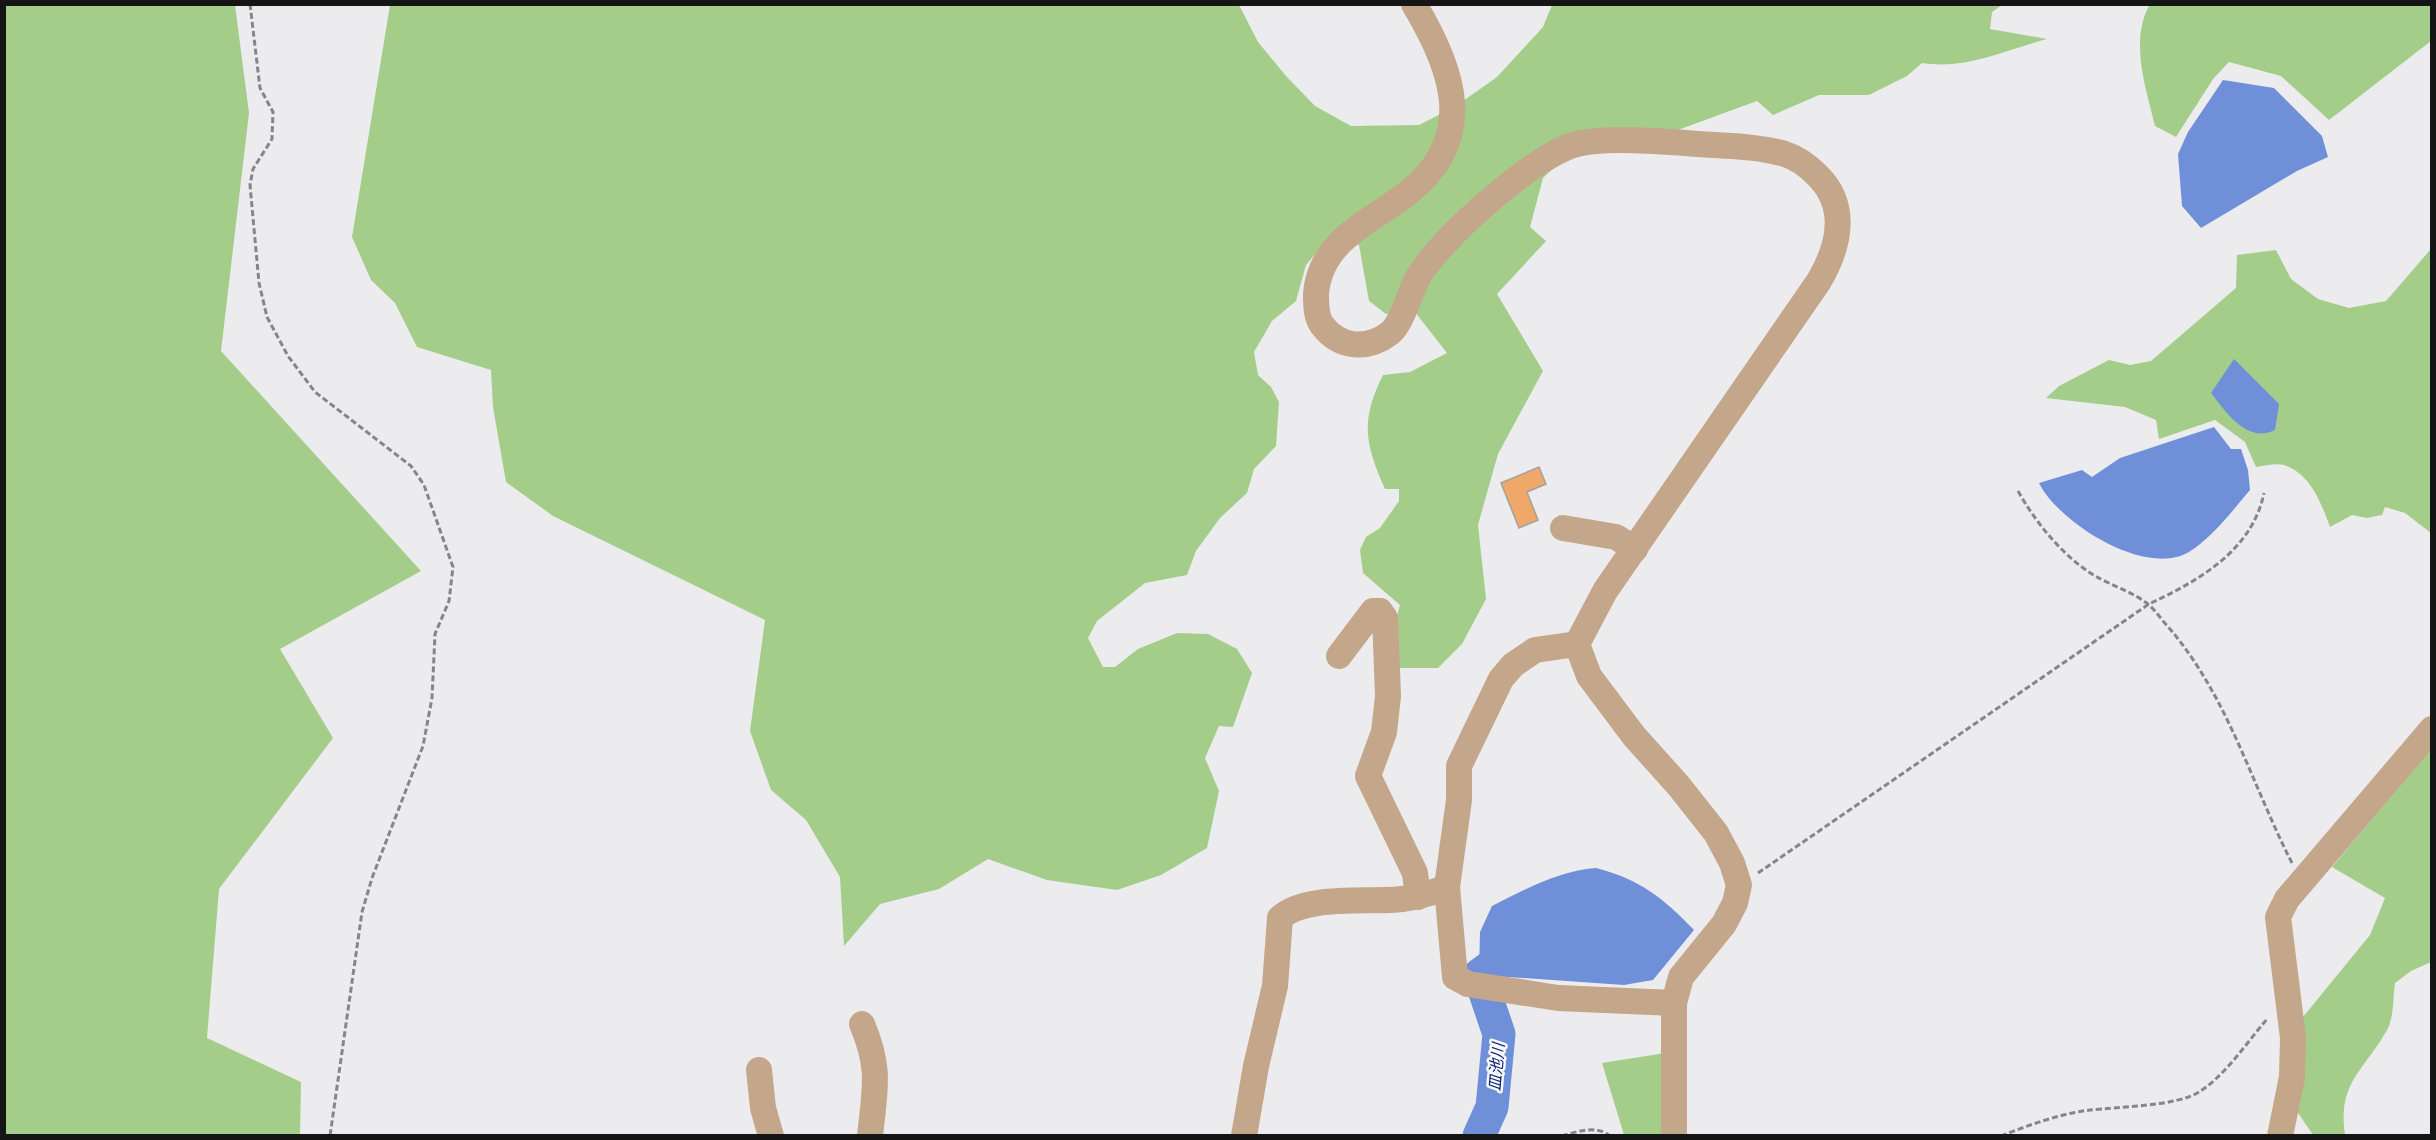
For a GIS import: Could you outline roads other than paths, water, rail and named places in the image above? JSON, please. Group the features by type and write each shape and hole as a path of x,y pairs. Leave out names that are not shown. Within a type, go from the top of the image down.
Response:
{"street":[{"path":"1414,4 1437,42 1445,66 1452,92 1451,129 1443,154 1431,172 1408,193 1354,230 1331,250 1317,286 1316,306 1321,324 1333,336 1350,345 1371,345 1393,332 1420,274 1445,244 1486,205 1542,161 1572,145 1608,141 1663,142 1777,152 1789,155 1814,172 1831,195 1838,211 1836,243 1830,262 1819,281 1716,427 1605,591 1576,644"},
{"path":"1563,528 1616,537 1635,549"},
{"path":"1339,656 1373,611 1380,611 1385,618 1388,696 1384,732 1368,776 1415,873 1418,897"},
{"path":"1576,644 1589,676 1634,736 1716,832 1732,864 1739,885 1735,903 1724,924 1681,977 1674,1003 1674,1136"},
{"path":"1576,644 1535,651 1513,665 1501,679 1459,766 1459,800 1447,887 1455,977 1480,985 1558,998 1674,1003"},
{"path":"2280,1136 2292,1077 2293,1038 2278,917 2287,899 2432,729"},
{"path":"1244,1136 1256,1066 1275,986 1280,918 1286,912 1331,901 1400,900 1418,897 1447,887"},
{"path":"862,1023 874,1052 877,1076 870,1136"},
{"path":"759,1070 763,1108 771,1136"}],"water":[{"path":"2223,80 2274,88 2322,136 2328,157 2297,171 2201,228 2182,206 2178,154 2188,132"},
{"path":"2234,359 2279,404 2275,430 2255,433 2246,429 2230,417 2211,393"},
{"path":"2214,427 2231,449 2241,449 2248,470 2250,490 2222,523 2198,546 2189,552 2171,558 2150,558 2127,552 2105,542 2064,514 2039,483 2082,470 2092,477 2120,458"},
{"path":"1596,868 1626,878 1650,891 1672,908 1694,930 1653,980 1624,985 1479,975 1480,932 1492,906 1555,877"}],"waterway":[{"name":"皿池川","path":"1479,1136 1492,1107 1499,1034 1479,975 1494,964"}]}
